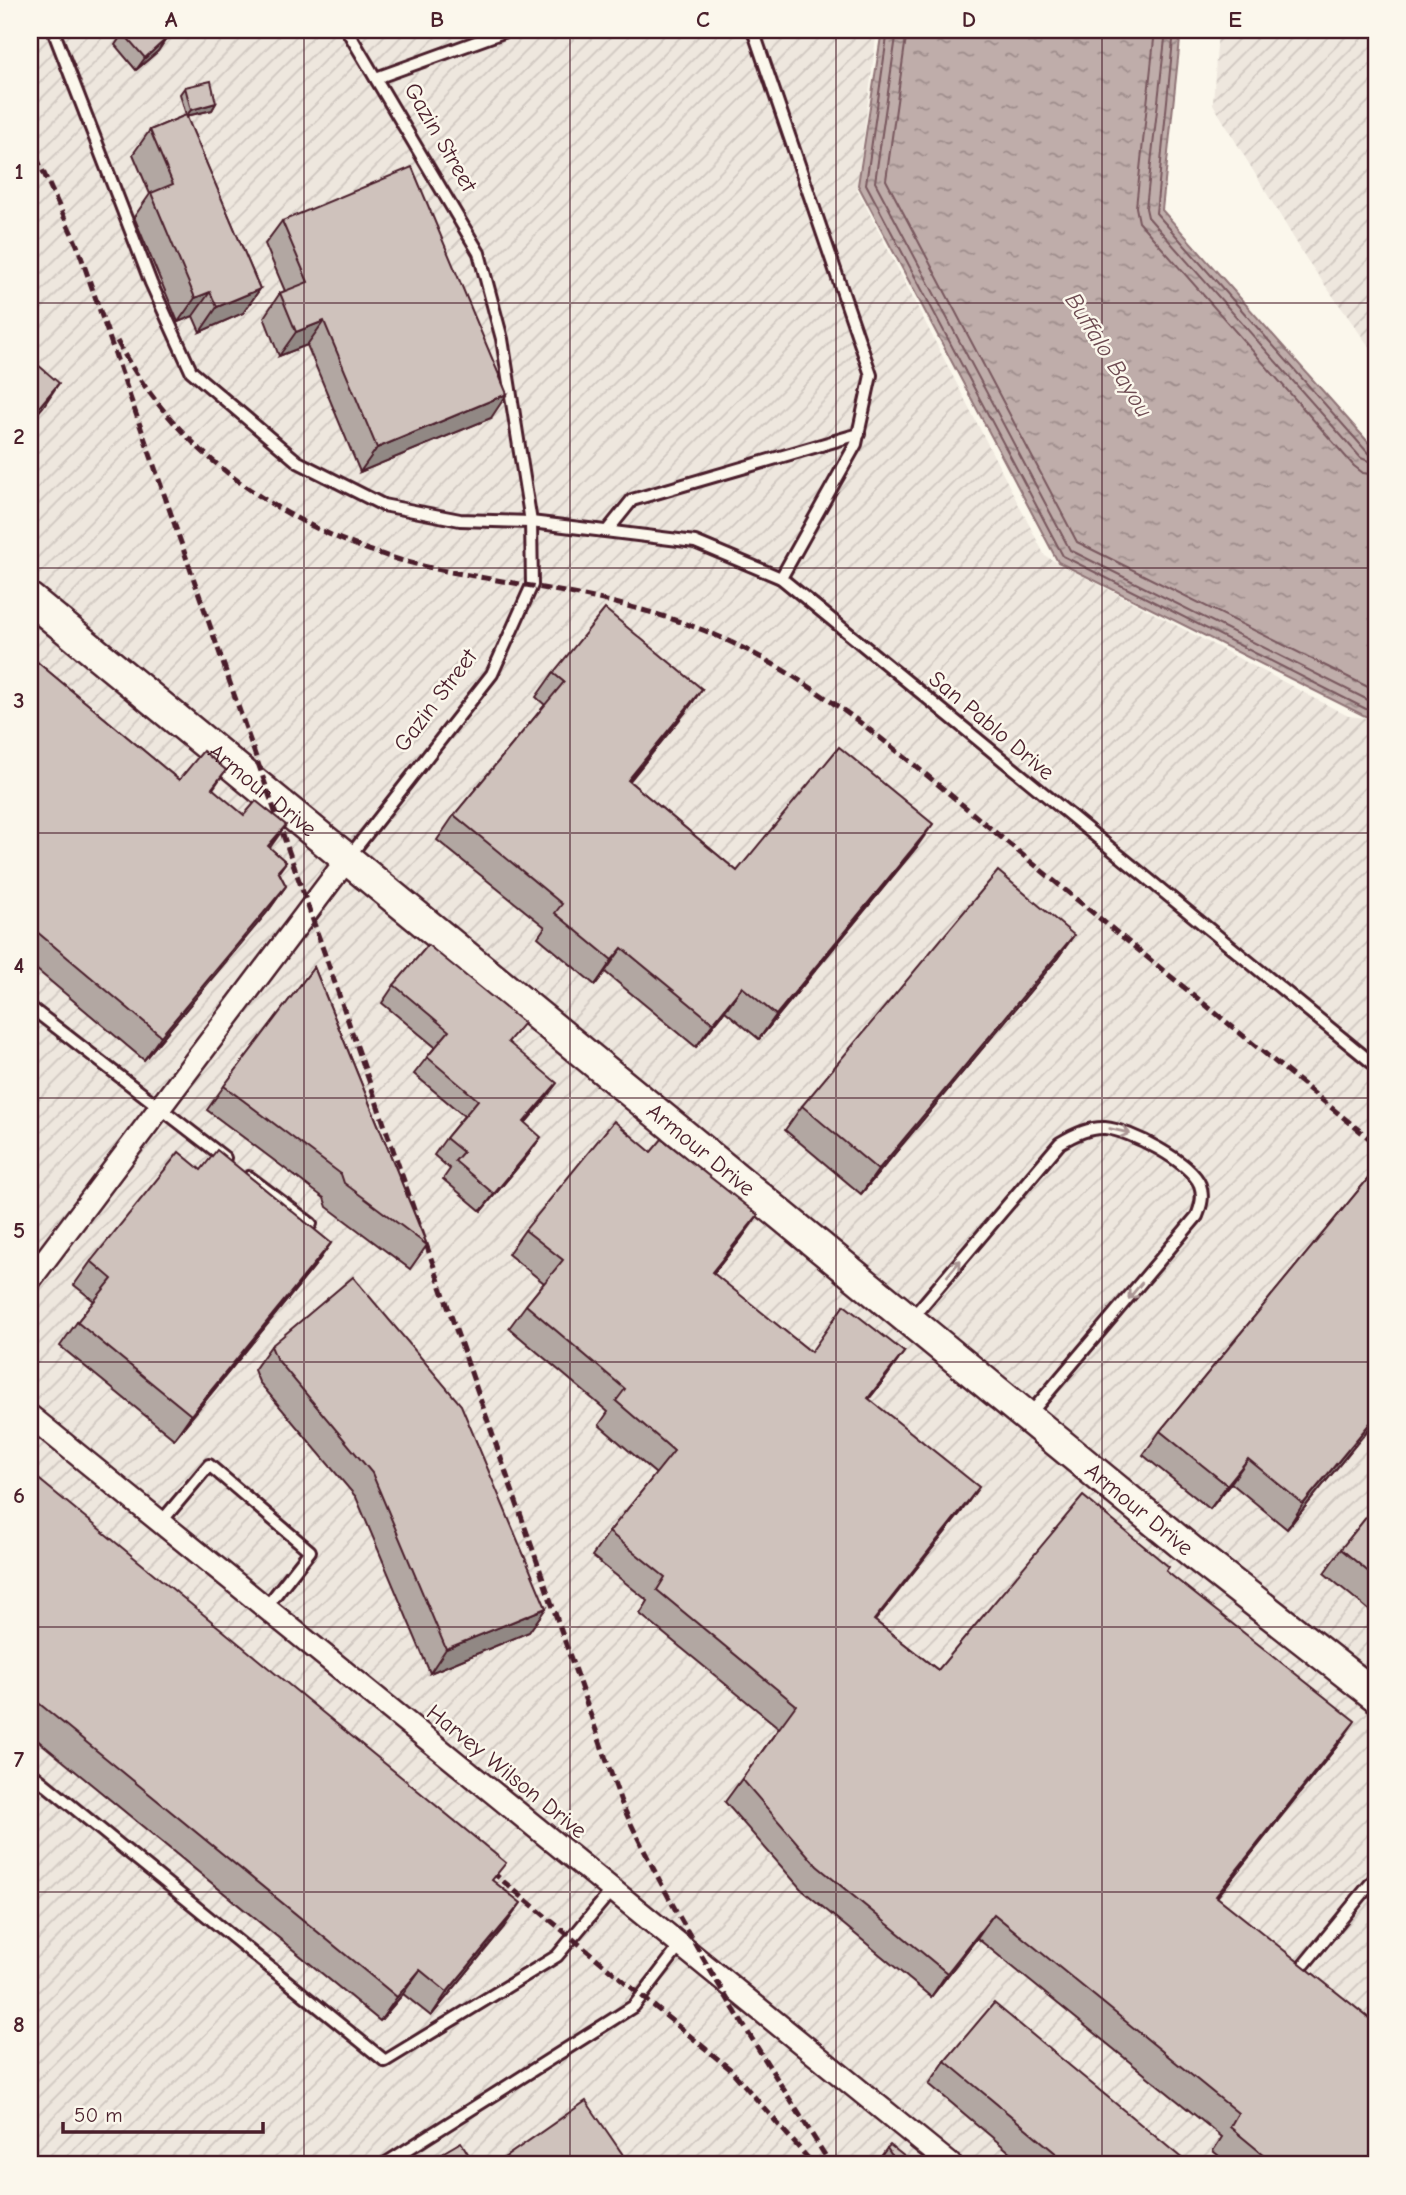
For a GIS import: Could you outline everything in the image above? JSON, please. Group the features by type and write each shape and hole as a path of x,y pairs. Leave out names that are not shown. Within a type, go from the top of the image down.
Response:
{"street":[{"name":"Armour Drive","path":"30,599 1197,1556 1376,1696"},
{"name":"Gazin Street","path":"30,1280 348,858"},
{"name":"Harvey Wilson Drive","path":"30,1416 951,2165"}],"lane":[{"name":"San Pablo Drive","path":"52,30 151,284 191,371 298,462 383,505 460,520 531,522 695,542 781,578 1376,1066"},
{"name":"Gazin Street","path":"347,30 479,253 502,339 531,522 532,585 492,674 348,858"},
{"path":"376,78 509,30"},
{"path":"753,30 871,375 856,444 781,578"},
{"path":"607,531 632,500 859,434"},
{"path":"30,1007 310,1224"},
{"path":"911,1320 1060,1143 1076,1134 1102,1128 1125,1131 1151,1142 1196,1179 1202,1197 1197,1216 1027,1416"},
{"path":"162,1521 209,1465 310,1551 266,1607"},
{"path":"30,1772 385,2061 557,1956 612,1890"},
{"path":"1298,1972 1376,1877"},
{"path":"383,2165 634,2006 680,1946"}],"shaded area":[{"path":"30,30 877,30 857,189 1045,556 1348,716 1376,719 1376,2165 30,2165"},
{"path":"1218,30 1376,30 1376,356 1307,260 1213,104"}],"water":[{"name":"Buffalo Bayou","path":"882,30 1181,30 1162,210 1376,451 1376,717 1365,716 1058,562 858,185"}],"building":[{"path":"127,30 158,30 166,39 145,58 123,33"},
{"path":"211,81 216,103 191,110 185,87"},
{"path":"186,115 260,289 217,307 210,292 195,298 151,193 173,184 150,130"},
{"path":"412,167 507,394 377,448 324,321 296,332 280,293 308,282 282,221"},
{"path":"30,358 59,383 30,418"},
{"path":"605,609 702,689 628,780 737,871 839,747 933,824 776,1015 742,987 713,1023 622,948 612,960 555,913 562,904 454,815 564,682 553,673"},
{"path":"30,656 179,780 203,751 226,770 212,788 244,815 256,801 286,825 268,846 286,862 278,871 286,886 161,1036 30,926"},
{"path":"998,871 1074,935 878,1170 802,1106"},
{"path":"428,945 524,1023 508,1042 557,1083 524,1122 541,1137 494,1194 455,1161 463,1152 446,1138 478,1100 427,1057 449,1031 394,985"},
{"path":"314,967 427,1245 344,1183 341,1174 224,1086"},
{"path":"614,1121 651,1152 662,1139 758,1215 712,1272 811,1352 844,1305 904,1352 868,1398 979,1487 874,1620 938,1670 1083,1496 1169,1567 1166,1571 1355,1721 1216,1896 1369,2018 1376,2010 1376,2165 1276,2165 1230,2127 1238,2113 994,1914 947,1973 817,1866 742,1779 796,1705 657,1590 665,1577 609,1532 674,1451 616,1401 625,1389 526,1305 563,1260 525,1230"},
{"path":"217,1150 331,1243 191,1415 77,1322 112,1279 91,1261 179,1152 201,1170"},
{"path":"1376,1169 1376,1416 1303,1504 1248,1459 1227,1485 1160,1431"},
{"path":"353,1277 461,1405 546,1608 446,1649 372,1473 276,1358 271,1346"},
{"path":"30,1472 506,1863 492,1880 521,1903 447,1992 420,1970 397,1997 30,1696"},
{"path":"1376,1505 1376,1578 1341,1549"},
{"path":"994,2003 1190,2165 1070,2165 945,2061"},
{"path":"586,2101 630,2165 494,2165"},
{"path":"461,2142 475,2165 422,2165"},
{"path":"890,2145 915,2165 898,2165 887,2148"}],"railway":[{"path":"30,143 77,245 621,1802 694,1942 831,2165"},
{"path":"117,341 145,386 177,426 214,462 255,493 299,520 395,559 606,601 669,618 743,648 785,671 907,759 1376,1144"},
{"path":"480,1862 730,2069 814,2165"}]}
